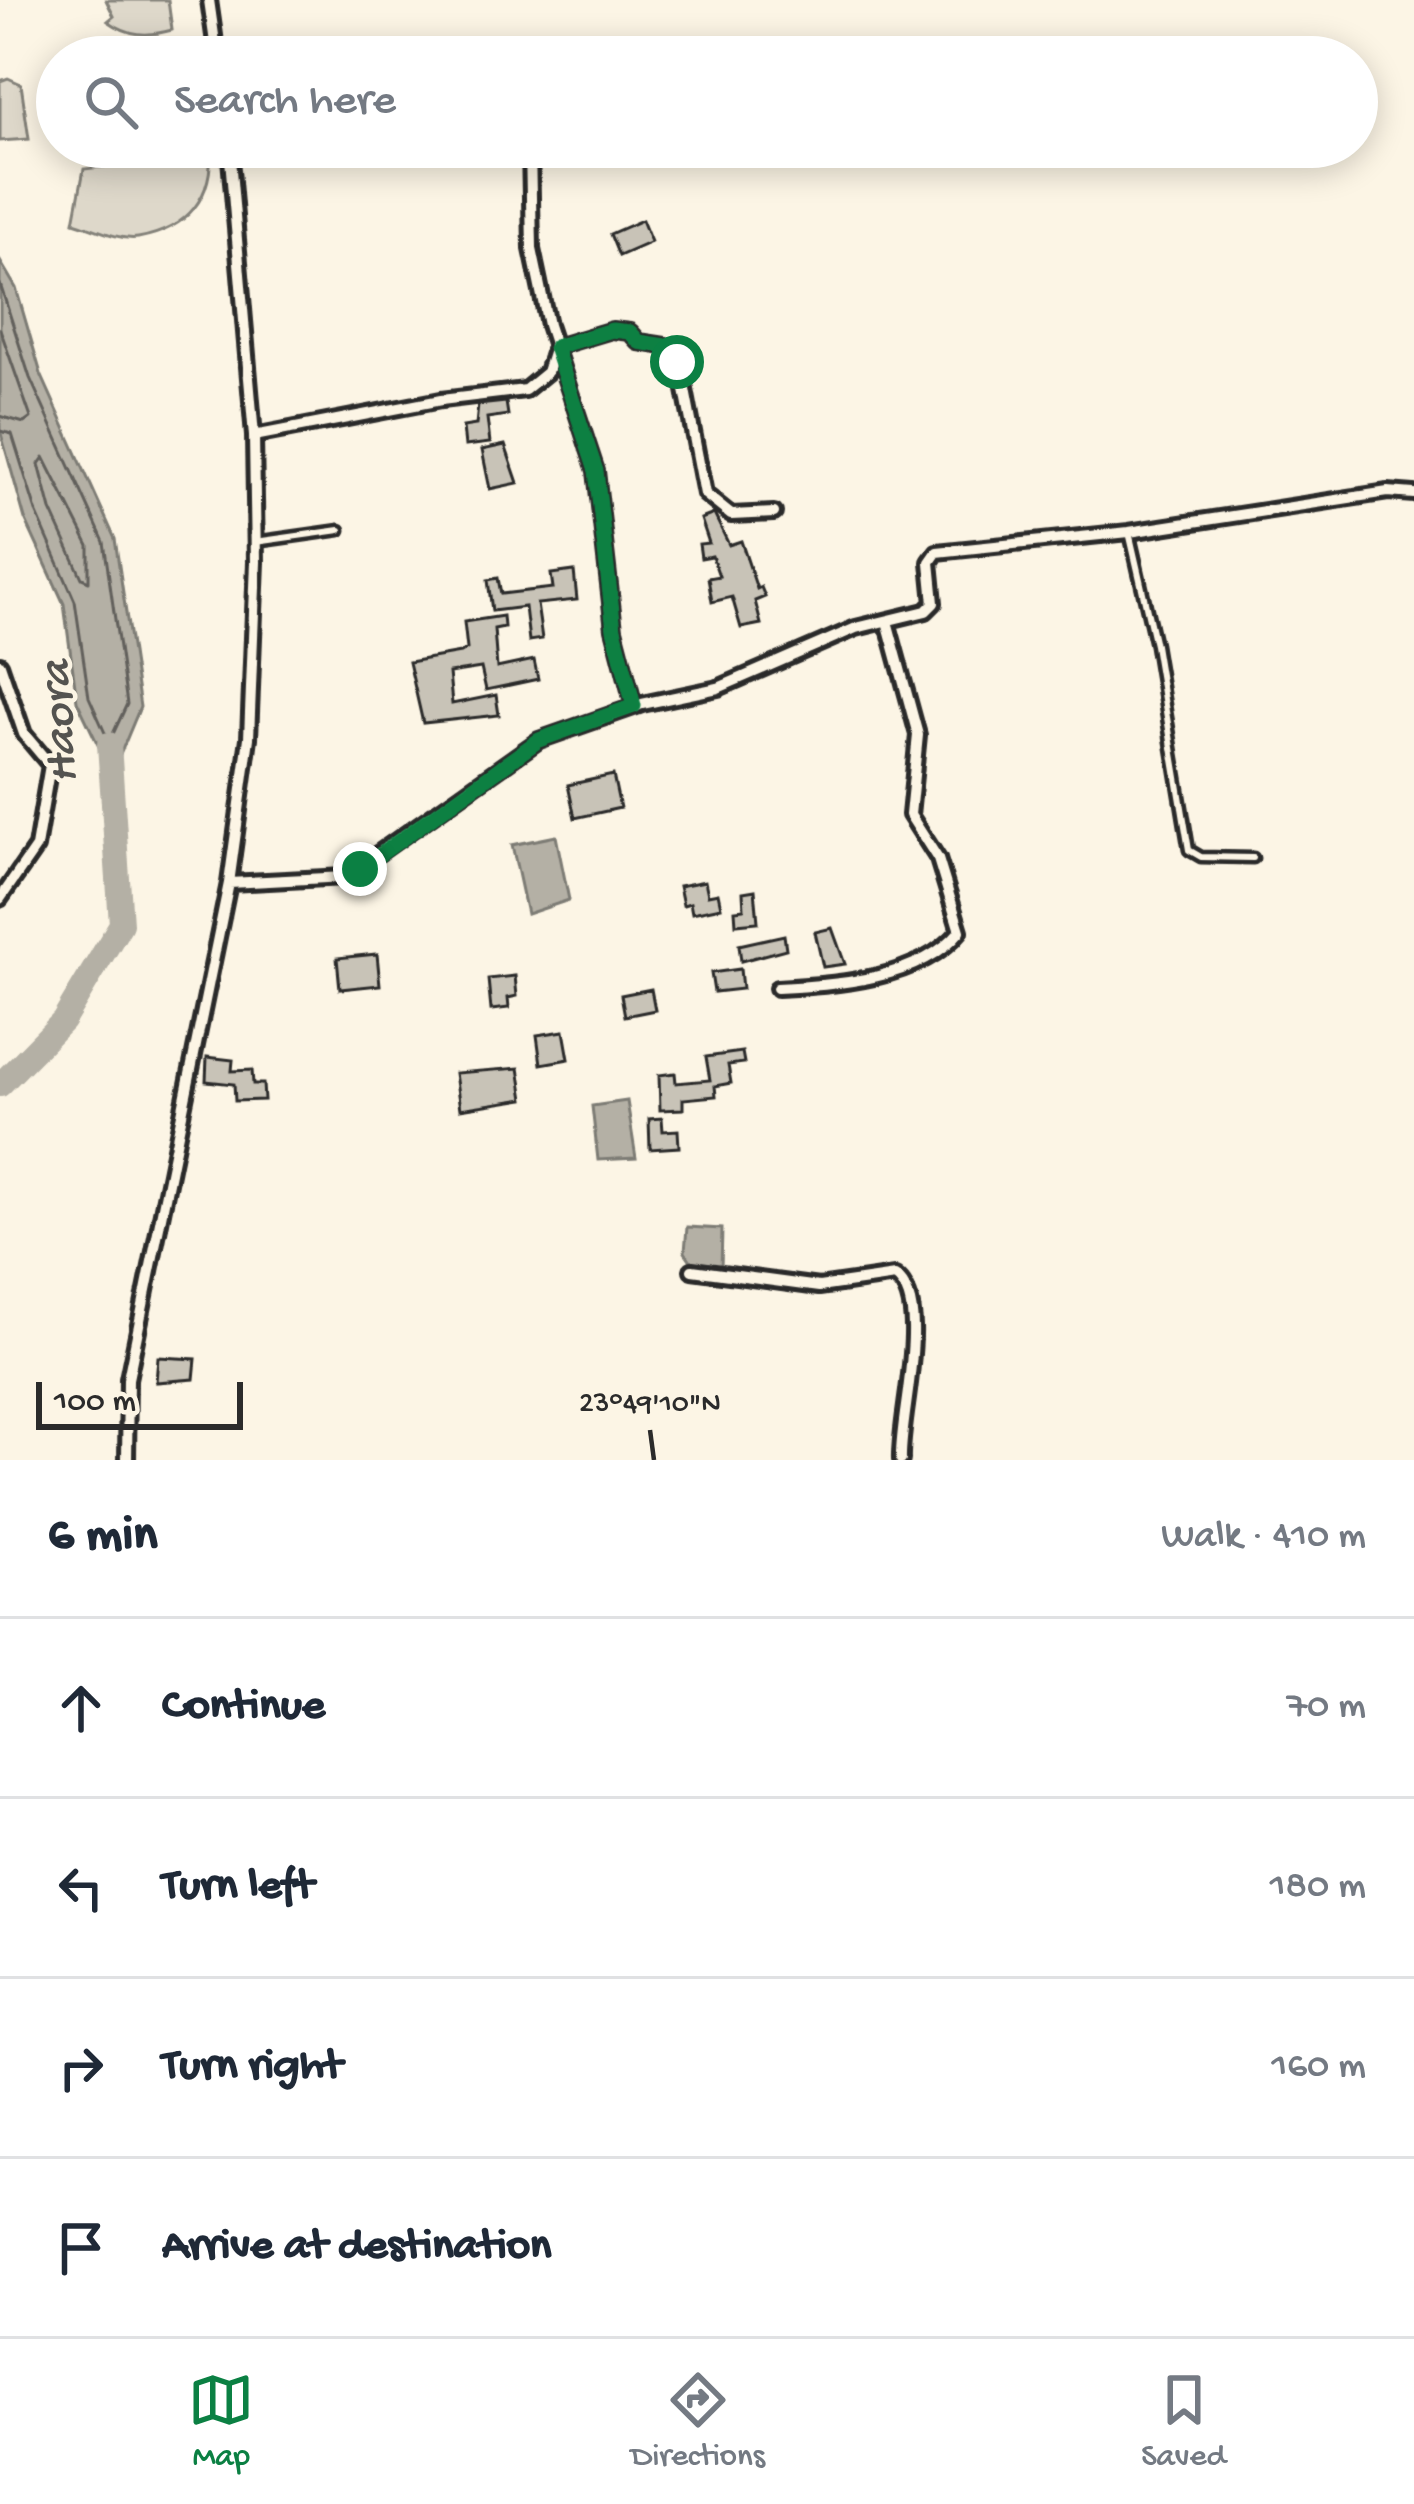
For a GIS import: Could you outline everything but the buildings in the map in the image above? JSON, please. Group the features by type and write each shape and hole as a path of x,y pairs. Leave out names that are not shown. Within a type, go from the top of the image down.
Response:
{"street":[{"path":"209,0 214,36"},
{"path":"128,1460 128,1379 229,883 250,717 254,436 231,168"},
{"path":"530,168 532,249 555,347 596,471 614,629 634,706"},
{"path":"555,347 612,330 665,346 681,369 705,494 731,514 774,512"},
{"path":"254,436 441,400 525,390 547,372 555,347"},
{"path":"229,883 345,878 539,740 634,706 718,688 856,628 931,609 930,562 937,552 1129,532 1388,492 1414,494"},
{"path":"777,988 838,985 888,971 917,960 960,931 938,859 910,815 918,735 887,621"},
{"path":"0,664 24,734 50,765 36,847 0,899"},
{"path":"692,1270 819,1287 895,1276 906,1285 913,1338 901,1460"}],"lane":[{"path":"255,542 340,530"},
{"path":"1129,532 1155,645 1189,850 1201,856 1253,858"}],"shaded area":[{"path":"106,0 168,0 172,30 146,34 123,30 108,21 114,16"},
{"path":"8,78 21,84 29,139 0,141 0,81"},
{"path":"209,168 202,195 184,218 138,238 114,236 74,222 84,169"}],"water":[{"path":"0,261 16,288 41,374 115,539 140,707 112,774 77,701 64,604 25,519 0,430"},
{"path":"556,836 569,900 527,914 512,845"},
{"path":"627,1101 636,1158 598,1160 592,1106"},
{"path":"687,1227 722,1229 721,1269 694,1265 685,1252"}],"waterway":[{"name":"Haora","path":"0,1085 63,1021 121,924 109,744"}],"route":[{"path":"360,869 539,740 634,706 614,629 596,471 555,347 612,330 630,332 639,342 665,346 677,362"}]}
